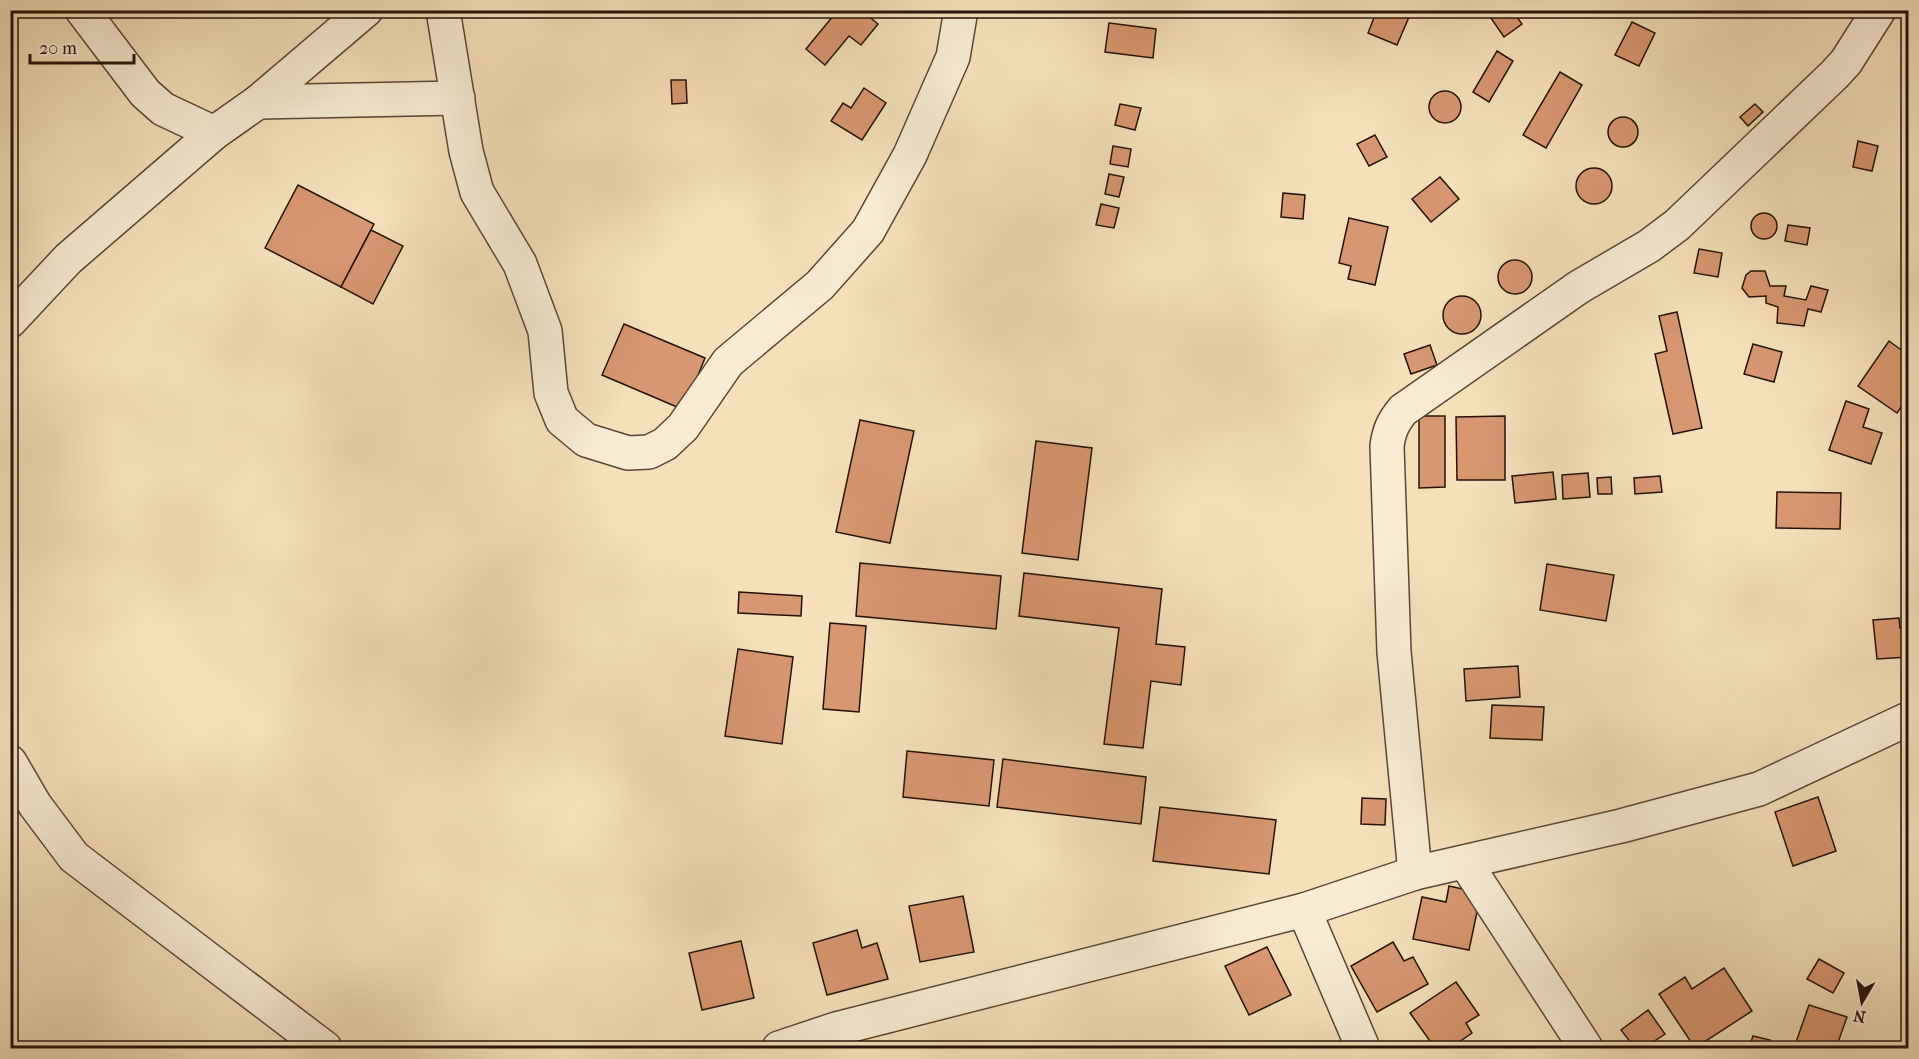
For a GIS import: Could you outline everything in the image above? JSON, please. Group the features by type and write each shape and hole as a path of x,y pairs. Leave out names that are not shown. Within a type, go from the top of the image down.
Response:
{"street":[{"path":"82,10 145,93 163,109 214,133"},
{"path":"10,321 68,258 214,133 258,102 366,10"},
{"path":"444,10 466,151 477,192 520,264 545,331 551,393 562,420 586,440 628,453 649,452 665,444 682,427 728,362 820,285 868,231 910,155 953,57 961,10"},
{"path":"1415,873 1394,652 1387,446 1389,431 1394,421 1402,410 1579,287 1649,246 1677,225 1846,62 1878,10"},
{"path":"258,102 458,98"},
{"path":"779,1048 836,1029 1304,910 1415,873 1621,826 1758,789 1908,719"},
{"path":"10,762 35,805 74,857 325,1048"},
{"path":"1465,862 1586,1048"},
{"path":"1304,910 1363,1048"}],"building":[{"path":"838,10 861,10 878,24 861,45 849,36 825,65 806,49"},
{"path":"1151,10 1167,10 1152,15"},
{"path":"1377,10 1412,10 1397,45 1368,33"},
{"path":"1512,10 1522,24 1504,37 1486,11"},
{"path":"1632,22 1655,33 1639,66 1615,55"},
{"path":"1109,23 1156,29 1153,58 1105,52"},
{"path":"1497,51 1513,61 1489,102 1473,92"},
{"path":"1560,72 1582,85 1546,148 1523,135"},
{"path":"671,80 686,80 687,103 672,104"},
{"path":"864,88 886,103 862,140 831,121 843,103 851,108"},
{"path":"1445,91 1456,96 1461,107 1456,118 1445,123 1434,118 1429,107 1434,96"},
{"path":"1120,104 1141,108 1135,130 1115,125"},
{"path":"1755,104 1763,112 1748,126 1740,117"},
{"path":"1623,117 1629,118 1637,126 1637,138 1629,146 1623,147 1617,146 1609,138 1608,132 1609,126 1617,118"},
{"path":"1375,135 1387,157 1369,166 1357,144"},
{"path":"1858,141 1878,146 1872,171 1853,167"},
{"path":"1113,146 1131,149 1128,167 1110,164"},
{"path":"1594,168 1607,173 1612,186 1607,199 1594,204 1581,199 1576,186 1581,173"},
{"path":"1109,174 1124,177 1119,197 1105,194"},
{"path":"1440,177 1459,199 1431,222 1412,199"},
{"path":"298,185 374,224 341,287 265,248"},
{"path":"1283,193 1305,195 1303,219 1281,217"},
{"path":"1101,204 1119,208 1114,228 1096,225"},
{"path":"1764,213 1773,217 1777,226 1773,235 1764,239 1755,235 1751,226 1755,217"},
{"path":"1349,218 1388,227 1375,285 1348,279 1351,266 1339,263"},
{"path":"1788,225 1810,228 1807,245 1785,241"},
{"path":"371,230 403,246 373,304 341,287"},
{"path":"1699,249 1722,253 1718,277 1694,273"},
{"path":"1515,260 1527,265 1532,277 1527,289 1515,294 1503,289 1498,277 1503,265"},
{"path":"1751,271 1765,271 1770,286 1786,286 1784,296 1806,300 1811,286 1828,290 1821,312 1808,309 1804,326 1777,323 1778,307 1766,303 1766,296 1749,297 1742,288 1746,275"},
{"path":"1462,296 1475,302 1481,315 1475,328 1462,334 1449,328 1443,315 1449,302"},
{"path":"1677,312 1702,428 1673,434 1655,354 1667,351 1659,316"},
{"path":"624,324 705,358 684,410 602,375"},
{"path":"1889,341 1908,355 1908,397 1897,413 1858,386"},
{"path":"1753,344 1782,352 1774,382 1744,374"},
{"path":"1430,345 1437,365 1411,374 1404,354"},
{"path":"1846,401 1869,409 1863,427 1882,433 1871,464 1829,450"},
{"path":"1419,416 1445,416 1445,487 1419,488"},
{"path":"1505,416 1505,480 1457,480 1456,417"},
{"path":"860,420 914,431 890,543 836,532"},
{"path":"1036,441 1092,448 1078,560 1022,553"},
{"path":"1553,472 1556,499 1515,503 1512,476"},
{"path":"1588,473 1590,497 1563,499 1562,475"},
{"path":"1660,476 1662,492 1635,494 1634,478"},
{"path":"1611,477 1612,494 1598,494 1597,478"},
{"path":"1777,492 1841,493 1840,529 1776,528"},
{"path":"860,563 1001,576 996,629 856,616"},
{"path":"1547,564 1614,575 1606,621 1540,610"},
{"path":"1024,573 1162,589 1156,644 1185,647 1181,685 1151,681 1143,748 1104,744 1119,628 1019,616"},
{"path":"739,592 802,596 801,616 738,613"},
{"path":"1899,618 1900,628 1908,627 1908,657 1877,659 1873,620"},
{"path":"830,623 866,626 859,712 823,709"},
{"path":"738,649 793,657 782,744 725,736"},
{"path":"1518,666 1520,697 1466,701 1464,669"},
{"path":"1492,705 1544,707 1542,740 1490,738"},
{"path":"907,751 994,760 989,806 903,797"},
{"path":"1003,759 1146,777 1141,824 997,807"},
{"path":"1818,797 1836,851 1793,866 1775,812"},
{"path":"1362,798 1386,799 1385,825 1361,824"},
{"path":"1160,807 1276,820 1269,874 1153,861"},
{"path":"1449,886 1481,893 1469,950 1413,939 1422,897 1446,902"},
{"path":"963,896 974,952 920,962 909,906"},
{"path":"857,930 862,948 877,943 888,979 827,995 813,943"},
{"path":"741,941 754,998 702,1010 689,953"},
{"path":"1393,942 1404,961 1413,957 1428,984 1377,1012 1351,966"},
{"path":"1267,947 1291,995 1249,1015 1225,966"},
{"path":"1819,959 1844,973 1833,993 1807,979"},
{"path":"1724,968 1752,1011 1695,1048 1659,994 1685,977 1692,989"},
{"path":"1456,982 1479,1015 1466,1023 1472,1033 1450,1048 1435,1048 1410,1013"},
{"path":"1809,1005 1847,1017 1836,1048 1794,1048"},
{"path":"1648,1010 1665,1034 1644,1048 1635,1048 1621,1030"},
{"path":"1753,1036 1770,1040 1767,1048 1749,1048"},
{"path":"1908,1038 1908,1048 1898,1048"},
{"path":"1151,1042 1153,1048 1131,1048"}]}
